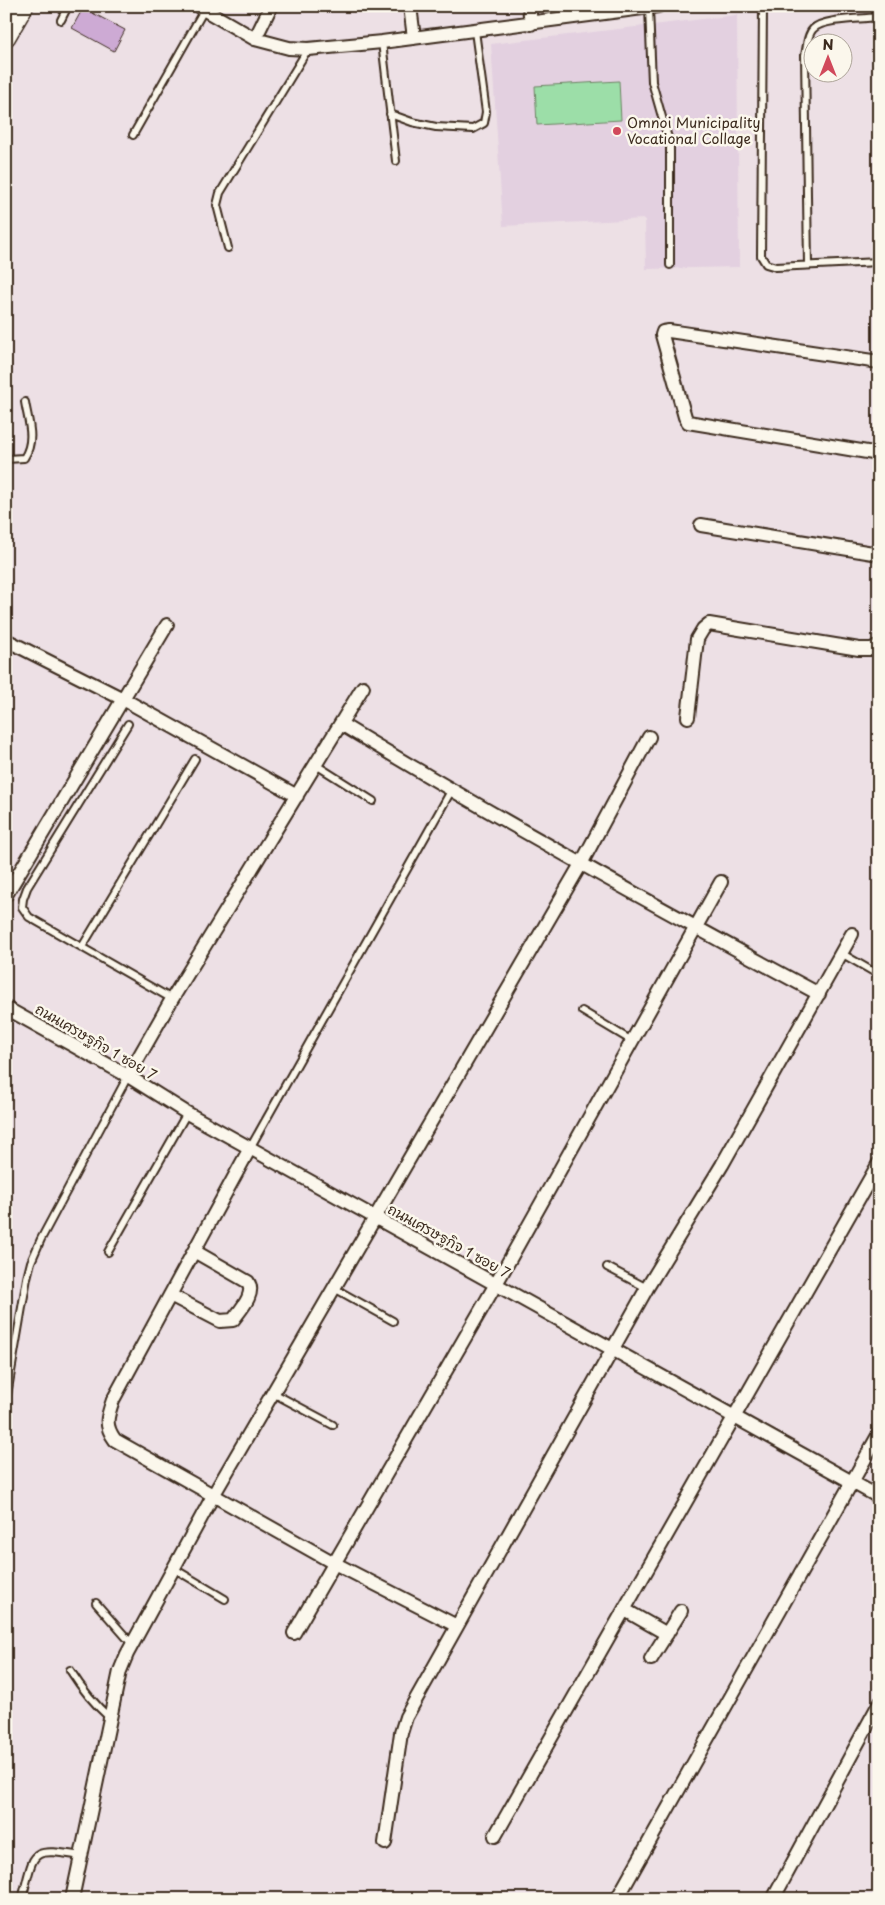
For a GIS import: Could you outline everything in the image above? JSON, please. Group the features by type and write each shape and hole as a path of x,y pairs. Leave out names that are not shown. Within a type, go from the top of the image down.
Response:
{"main road":[{"path":"6,37 24,6"}],"street":[{"path":"255,38 271,6"},
{"path":"410,6 414,38"},
{"path":"529,6 531,24"},
{"path":"201,8 255,38 273,45 308,49 475,31 653,7"},
{"path":"879,362 669,331 663,332 662,335 684,417 688,422 879,454"},
{"path":"700,525 879,554"},
{"path":"688,717 697,639 703,629 709,624 859,649 871,649 879,646"},
{"path":"6,895 167,625"},
{"path":"6,640 122,699 297,796"},
{"path":"128,1076 172,999 363,687"},
{"path":"341,724 451,791 696,928 819,994"},
{"path":"72,1899 120,1671 132,1644 214,1494 581,864 649,737"},
{"path":"294,1633 496,1284 721,882"},
{"path":"385,1843 401,1732 406,1717 647,1288 722,1165 852,934"},
{"name":"ถนนเศรษฐกิจ 1 ซอย 7","path":"6,1008 128,1076 187,1113 879,1497"},
{"path":"250,1148 113,1400 107,1416 108,1430 115,1440 334,1562 457,1626"},
{"path":"495,1836 879,1163"},
{"path":"170,1294 220,1322 227,1322 233,1320 251,1294 251,1286 248,1282 194,1251"},
{"path":"618,1898 879,1434"},
{"path":"625,1610 666,1634"},
{"path":"651,1659 681,1611"},
{"path":"773,1899 879,1704"}],"lane":[{"path":"61,20 68,6"},
{"path":"763,6 761,256 766,264 776,267 879,262"},
{"path":"653,7 652,82 670,145 670,265"},
{"path":"133,135 201,8"},
{"path":"808,266 805,55 808,38 813,28 824,22 879,17"},
{"path":"390,114 412,122 436,127 473,129 484,123 486,112 475,31"},
{"path":"382,42 396,161"},
{"path":"228,248 217,205 220,193 308,49"},
{"path":"6,460 24,458 30,449 31,437 25,402"},
{"path":"128,724 27,888 22,908 30,917 172,999"},
{"path":"82,947 195,759"},
{"path":"316,765 373,801"},
{"path":"250,1148 451,791"},
{"path":"841,953 879,975"},
{"path":"582,1011 632,1041"},
{"path":"6,1401 31,1262 40,1239 128,1076"},
{"path":"108,1252 187,1113"},
{"path":"607,1267 647,1288"},
{"path":"334,1288 393,1321"},
{"path":"273,1393 333,1425"},
{"path":"173,1568 226,1598"},
{"path":"96,1603 132,1644"},
{"path":"70,1670 84,1693 110,1718"},
{"path":"22,1899 36,1855 43,1851 53,1851 81,1856"}],"shaded area":[{"name":"Omnoi Municipality Vocational Collage","path":"737,15 739,267 646,269 645,219 503,226 491,44"}],"green space":[{"path":"619,81 621,120 537,125 535,86"}],"building":[{"path":"83,8 125,30 114,51 72,28"}],"place":[{"name":"Omnoi Municipality Vocational Collage","path":"617,131"}]}
